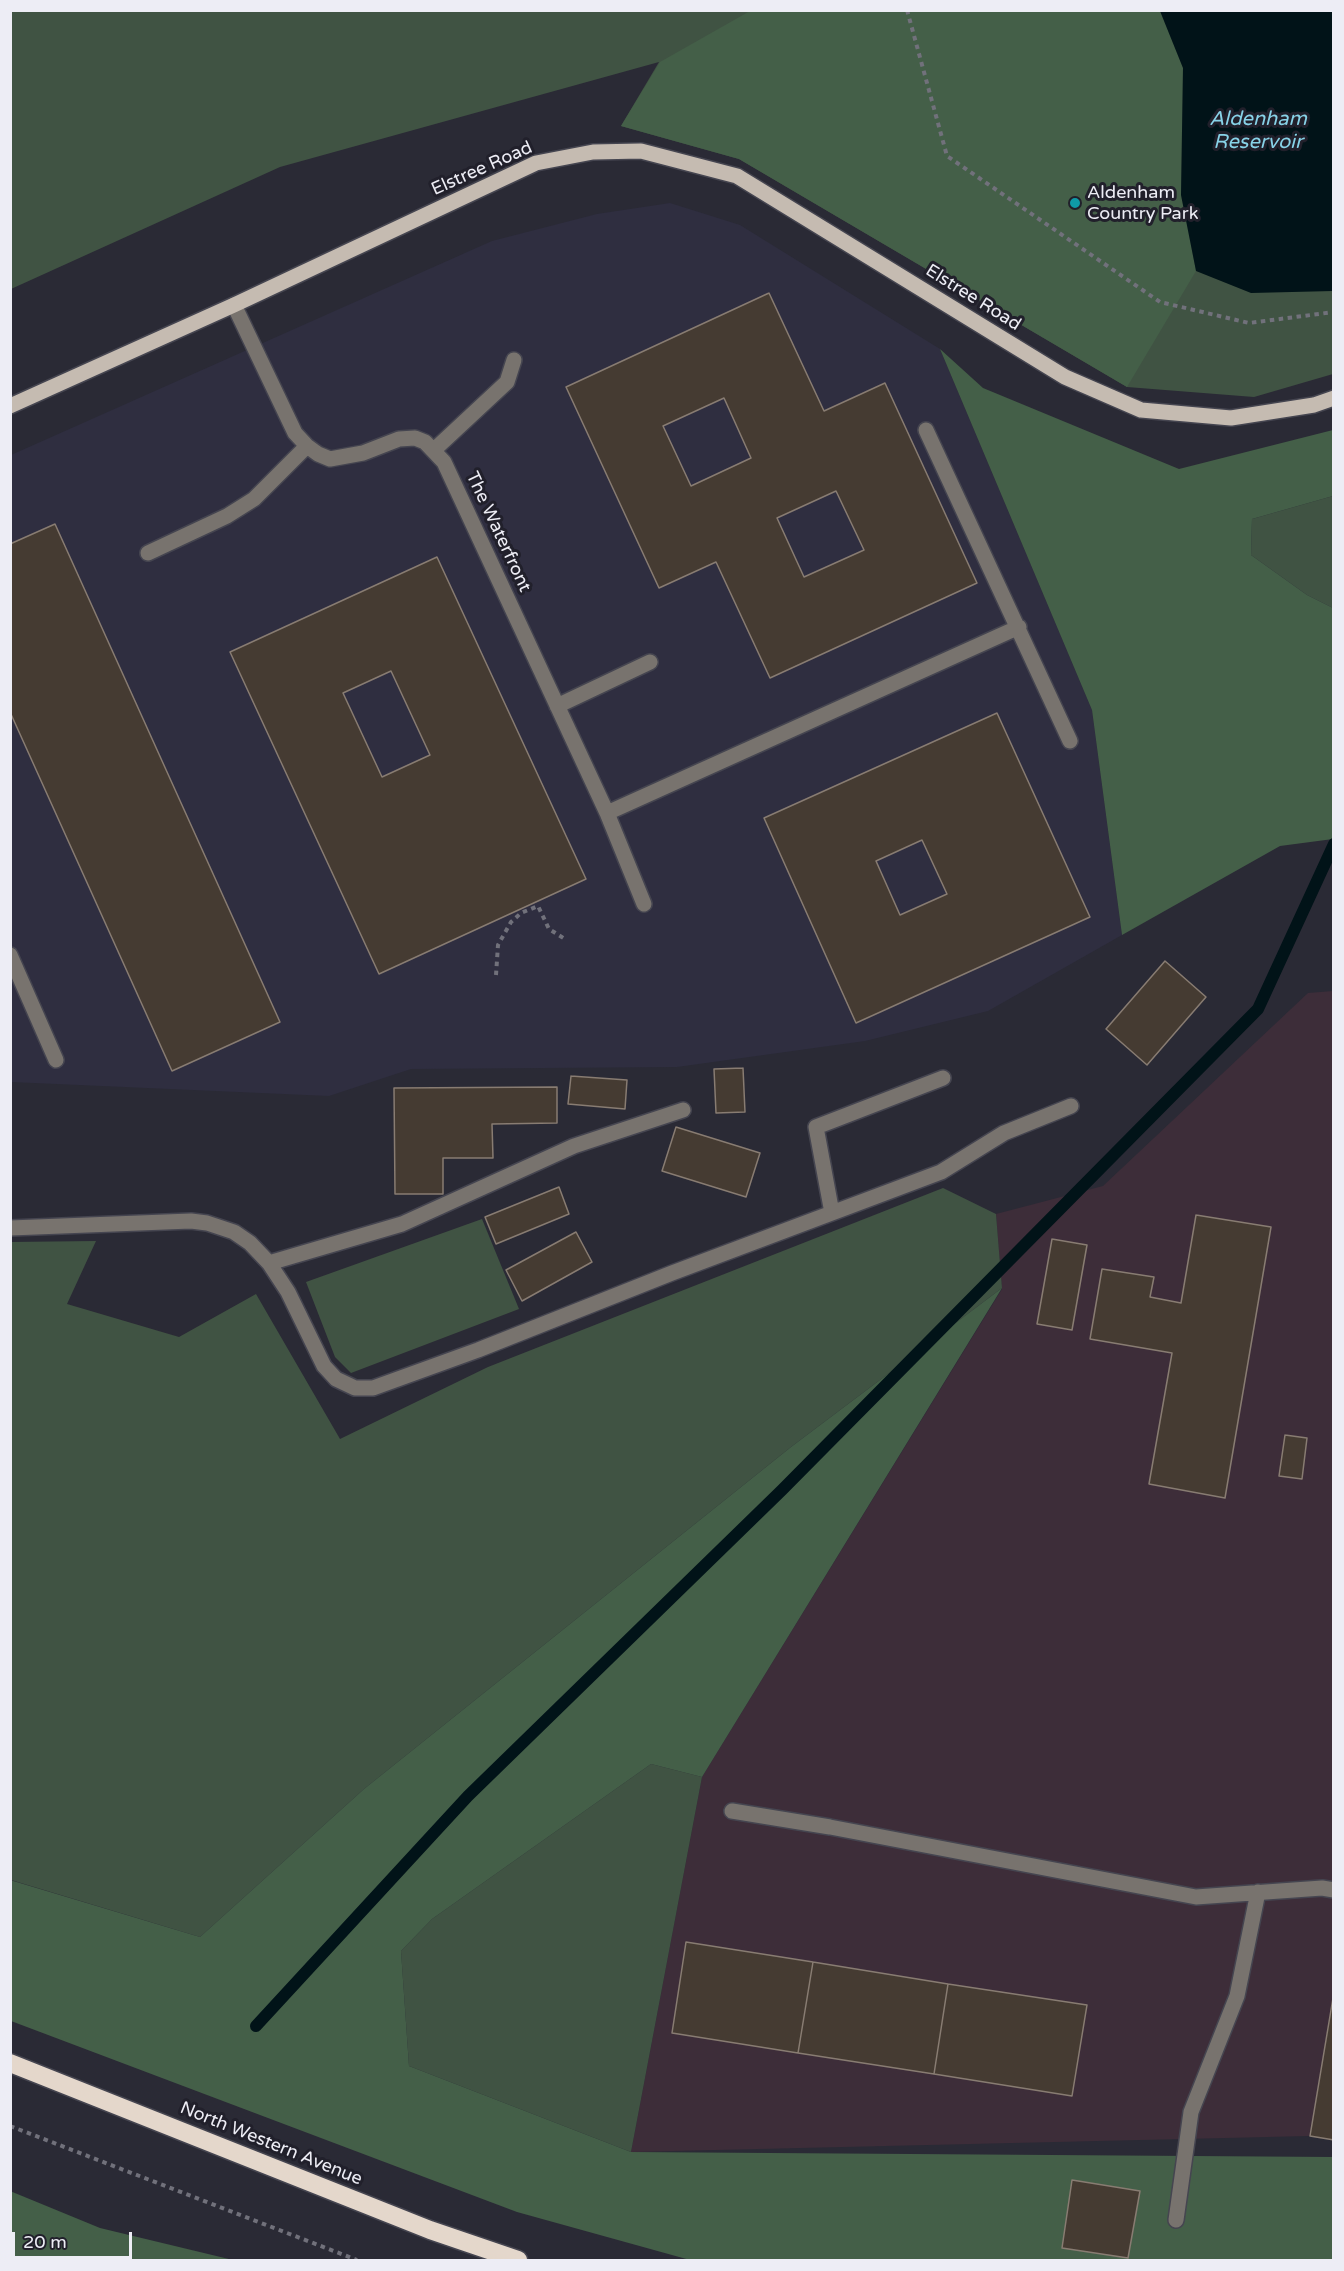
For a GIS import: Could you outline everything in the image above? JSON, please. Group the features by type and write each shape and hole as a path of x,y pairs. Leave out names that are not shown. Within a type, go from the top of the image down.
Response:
{"highway":[{"name":"North Western Avenue","path":"10,2063 430,2230 518,2260"}],"main road":[{"name":"Elstree Road","path":"10,406 234,306 536,163 593,152 641,151 736,176 1065,377 1141,410 1232,418 1314,405 1334,398"}],"lane":[{"path":"234,306 295,434 318,454 330,459 363,453 399,439 415,438 425,442 434,450 507,382 514,360"},
{"path":"926,430 1070,741"},
{"path":"148,553 227,516 254,499 307,446"},
{"name":"The Waterfront","path":"434,450 444,462 607,813 644,904"},
{"path":"607,813 1018,627"},
{"path":"557,706 650,662"},
{"path":"10,955 56,1060"},
{"path":"832,1213 816,1128 943,1077"},
{"path":"10,1228 191,1221 207,1223 234,1232 250,1243 269,1263 288,1292 324,1366 336,1379 355,1388 373,1388 478,1350 672,1273 941,1172 1004,1133 1071,1106"},
{"path":"269,1263 402,1224 574,1146 683,1110"},
{"path":"732,1811 841,1829 1196,1897 1322,1888 1334,1890"},
{"path":"1176,2220 1191,2112 1237,1996 1258,1892"}],"path":[{"path":"907,10 947,156 1160,302 1249,323 1334,312"},
{"path":"496,975 498,945 511,922 521,913 538,906 549,929 565,939"},
{"path":"10,2126 357,2260"}],"shaded area":[{"path":"670,203 740,225 940,349 1092,710 1122,935 988,1011 865,1041 677,1067 411,1069 329,1096 11,1082 11,455 492,241 597,214"},
{"path":"1333,991 1333,2140 1310,2136 631,2152 702,1777 1002,1289 996,1214 1103,1186 1308,993"}],"green space":[{"name":"Aldenham Country Park","path":"10,11 1333,11 1333,374 1254,397 1127,387 739,159 621,126 659,62 280,167 11,289"},
{"name":"Aldenham Country Park","path":"750,11 1160,11 1183,68 1181,195 1196,271 1127,387 739,159 621,126 660,62"},
{"path":"940,349 983,388 1179,469 1333,430 1333,496 1252,519 1251,555 1307,595 1333,608 1333,839 1280,846 1122,935 1092,710"},
{"path":"1333,496 1333,608 1307,595 1251,555 1252,519"},
{"path":"943,1188 996,1214 1002,1288 791,1447 364,1789 200,1937 11,1880 10,1242 96,1241 67,1304 179,1337 256,1294 340,1439 488,1367"},
{"path":"482,1219 519,1309 351,1373 335,1357 306,1282"},
{"path":"1002,1288 702,1777 651,1764 432,1919 401,1951 409,2066 631,2152 1333,2157 1333,2260 690,2260 517,2212 11,2021 10,1880 200,1937 364,1789 791,1447"},
{"path":"651,1764 702,1777 631,2152 409,2066 401,1951 432,1919"},
{"path":"10,2191 100,2228 233,2260 11,2260"}],"water":[{"name":"Aldenham Reservoir","path":"1160,11 1333,11 1333,291 1251,293 1196,271 1181,195 1183,68"}],"building":[{"path":"769,293 824,411 885,383 977,583 770,678 716,562 659,588 566,387","holes":["724,398 751,458 691,486 663,426","836,491 864,550 804,577 777,518"]},
{"path":"55,524 280,1022 172,1071 10,712 10,544"},
{"path":"437,557 586,879 379,974 230,652","holes":["391,671 430,755 382,777 343,693"]},
{"path":"997,713 1090,917 856,1023 764,818","holes":["922,840 947,894 900,915 876,861"]},
{"path":"1165,961 1206,997 1147,1065 1106,1029"},
{"path":"743,1068 745,1112 716,1113 714,1069"},
{"path":"571,1076 627,1080 625,1109 568,1104"},
{"path":"557,1087 557,1123 492,1124 493,1158 443,1158 443,1194 395,1194 394,1088"},
{"path":"676,1127 760,1153 746,1197 662,1171"},
{"path":"559,1187 569,1214 496,1244 485,1217"},
{"path":"1196,1215 1271,1227 1225,1498 1149,1484 1172,1353 1090,1339 1102,1269 1154,1277 1150,1297 1181,1303"},
{"path":"576,1232 592,1262 522,1301 506,1270"},
{"path":"1052,1239 1087,1245 1072,1330 1037,1324"},
{"path":"1285,1435 1307,1438 1302,1479 1279,1476"},
{"path":"686,1942 813,1962 798,2053 672,2033"},
{"path":"813,1962 948,1984 934,2074 798,2053"},
{"path":"948,1984 1087,2005 1072,2096 934,2074"},
{"path":"1334,1992 1334,2140 1310,2136"},
{"path":"1072,2180 1140,2191 1128,2258 1062,2248"}],"waterway":[{"path":"256,2026 468,1796 782,1490 1258,1009 1334,844"}],"place":[{"name":"Aldenham Country Park","path":"1075,203"}]}
